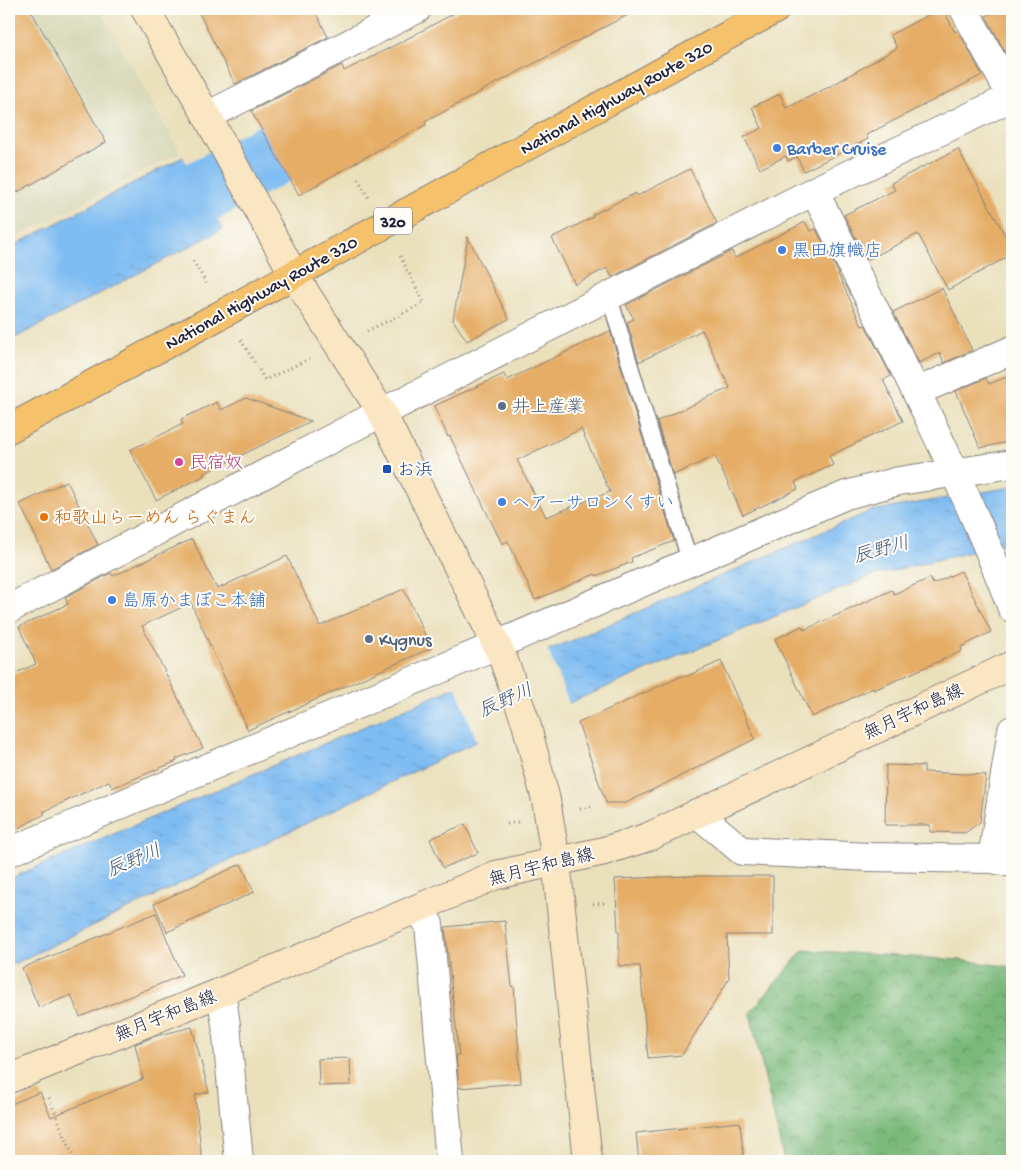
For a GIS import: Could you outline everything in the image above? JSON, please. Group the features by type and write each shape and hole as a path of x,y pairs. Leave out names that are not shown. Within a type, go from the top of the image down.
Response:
{"highway":[{"name":"National Highway Route 320","path":"9,429 294,275 776,9"}],"street":[{"path":"144,9 213,127 294,275 382,413 500,652 526,723 546,800 556,861 588,1161"},
{"path":"213,127 417,9"},
{"path":"9,609 382,413 814,190 1012,97 964,9"},
{"path":"814,190 959,481 990,550 1012,608"},
{"path":"916,392 1012,350"},
{"path":"9,852 500,652 690,562 846,495 900,480 959,481 1012,464"},
{"name":"無月宇和島線","path":"9,1079 221,992 496,875 604,851 648,837 1012,665"},
{"path":"697,813 742,851 1002,861 1012,730"},
{"path":"417,909 429,924 450,1161"},
{"path":"221,992 226,1025 238,1161"}],"lane":[{"path":"609,296 690,562"}],"path":[{"path":"36,1068 75,1161"}],"shaded area":[{"path":"9,9 99,9 180,152 9,241"}],"green space":[{"path":"803,950 960,960 1012,967 1012,1161 784,1161 750,1013"}],"water":[{"path":"183,157 223,229 9,341 9,248"},
{"name":"辰野川","path":"1012,487 1012,542 871,576 471,744 9,966 9,879 449,690 566,643 871,511"}],"pier":[{"path":"185,156 225,228 223,229 183,157"},
{"path":"547,648 570,706 478,744 455,685"}],"building":[{"path":"9,9 30,9 106,142 9,197"},
{"path":"197,9 314,9 328,37 235,84"},
{"path":"462,9 639,9 425,122 426,125 392,142 299,195 251,111 342,65 344,71"},
{"path":"939,9 943,9 955,32 958,30 982,75 866,135 868,139 804,171 797,157 788,161 786,156 760,169 744,137 762,128 752,107 780,94 786,108 829,87 897,48 890,35"},
{"path":"999,9 1012,9 1012,58 1009,60 986,16"},
{"path":"958,149 1012,248 1012,254 948,290 918,234 867,260 844,215 895,190 891,183"},
{"path":"690,169 717,223 612,277 607,268 575,284 552,238 636,193 637,196"},
{"path":"805,222 810,231 816,229 862,326 865,325 891,376 883,380 903,421 829,456 833,465 795,482 798,489 743,515 715,456 673,475 657,421 730,388 702,330 639,362 627,322 634,319 626,305 732,251 735,258"},
{"path":"468,237 509,319 467,341 453,320"},
{"path":"942,288 972,350 944,363 940,353 919,363 893,312"},
{"path":"610,331 674,541 631,558 632,562 596,576 595,574 535,600 508,541 502,544 434,406 504,374 507,380","holes":["581,429 610,492 546,517 517,460"]},
{"path":"1012,375 1012,441 980,448 956,391 986,378 989,384"},
{"path":"246,398 311,421 203,474 204,476 156,500 130,450 183,424 181,419 217,402 221,410"},
{"path":"67,481 98,545 51,569 20,504"},
{"path":"192,539 217,589 287,556 320,626 404,589 431,648 248,730 191,603 142,626 203,748 112,788 109,781 43,812 45,814 9,833 9,676 36,664 19,627 68,604 65,597 111,573 113,576"},
{"path":"961,571 991,632 961,647 962,651 874,690 873,688 812,717 775,639 802,626 804,630 892,590 894,594 930,578 933,584"},
{"path":"721,661 755,739 626,803 606,803 578,723 684,675 685,677"},
{"path":"886,765 924,766 924,772 986,775 980,822 965,833 930,832 930,825 885,825"},
{"path":"465,824 478,853 443,868 430,839"},
{"path":"241,864 254,892 167,932 154,904"},
{"path":"688,876 773,876 773,935 727,935 729,979 682,1055 648,1058 640,966 619,966 619,931 615,879"},
{"path":"156,913 182,975 80,1017 71,995 39,1008 22,968"},
{"path":"505,921 512,987 514,986 521,1083 459,1088 456,1055 459,1055 445,927"},
{"path":"192,1027 209,1092 195,1095 202,1161 9,1161 9,1105 40,1092 51,1117 143,1079 135,1044 156,1036"},
{"path":"350,1058 351,1085 319,1086 318,1059"},
{"path":"740,1122 744,1161 639,1161 636,1133"}],"waterway":[{"path":"9,294 273,154"}],"place":[{"name":"Barber Cruise","path":"777,148"},
{"name":"黒田旗幟店","path":"782,250"},
{"name":"井上産業","path":"502,406"},
{"name":"民宿奴","path":"179,462"},
{"name":"お浜","path":"387,469"},
{"name":"ヘアーサロンくすい","path":"502,502"},
{"name":"和歌山らーめん らぐまん","path":"44,517"},
{"name":"島原かまぼこ本舗","path":"112,600"},
{"name":"Kygnus","path":"369,639"}]}
